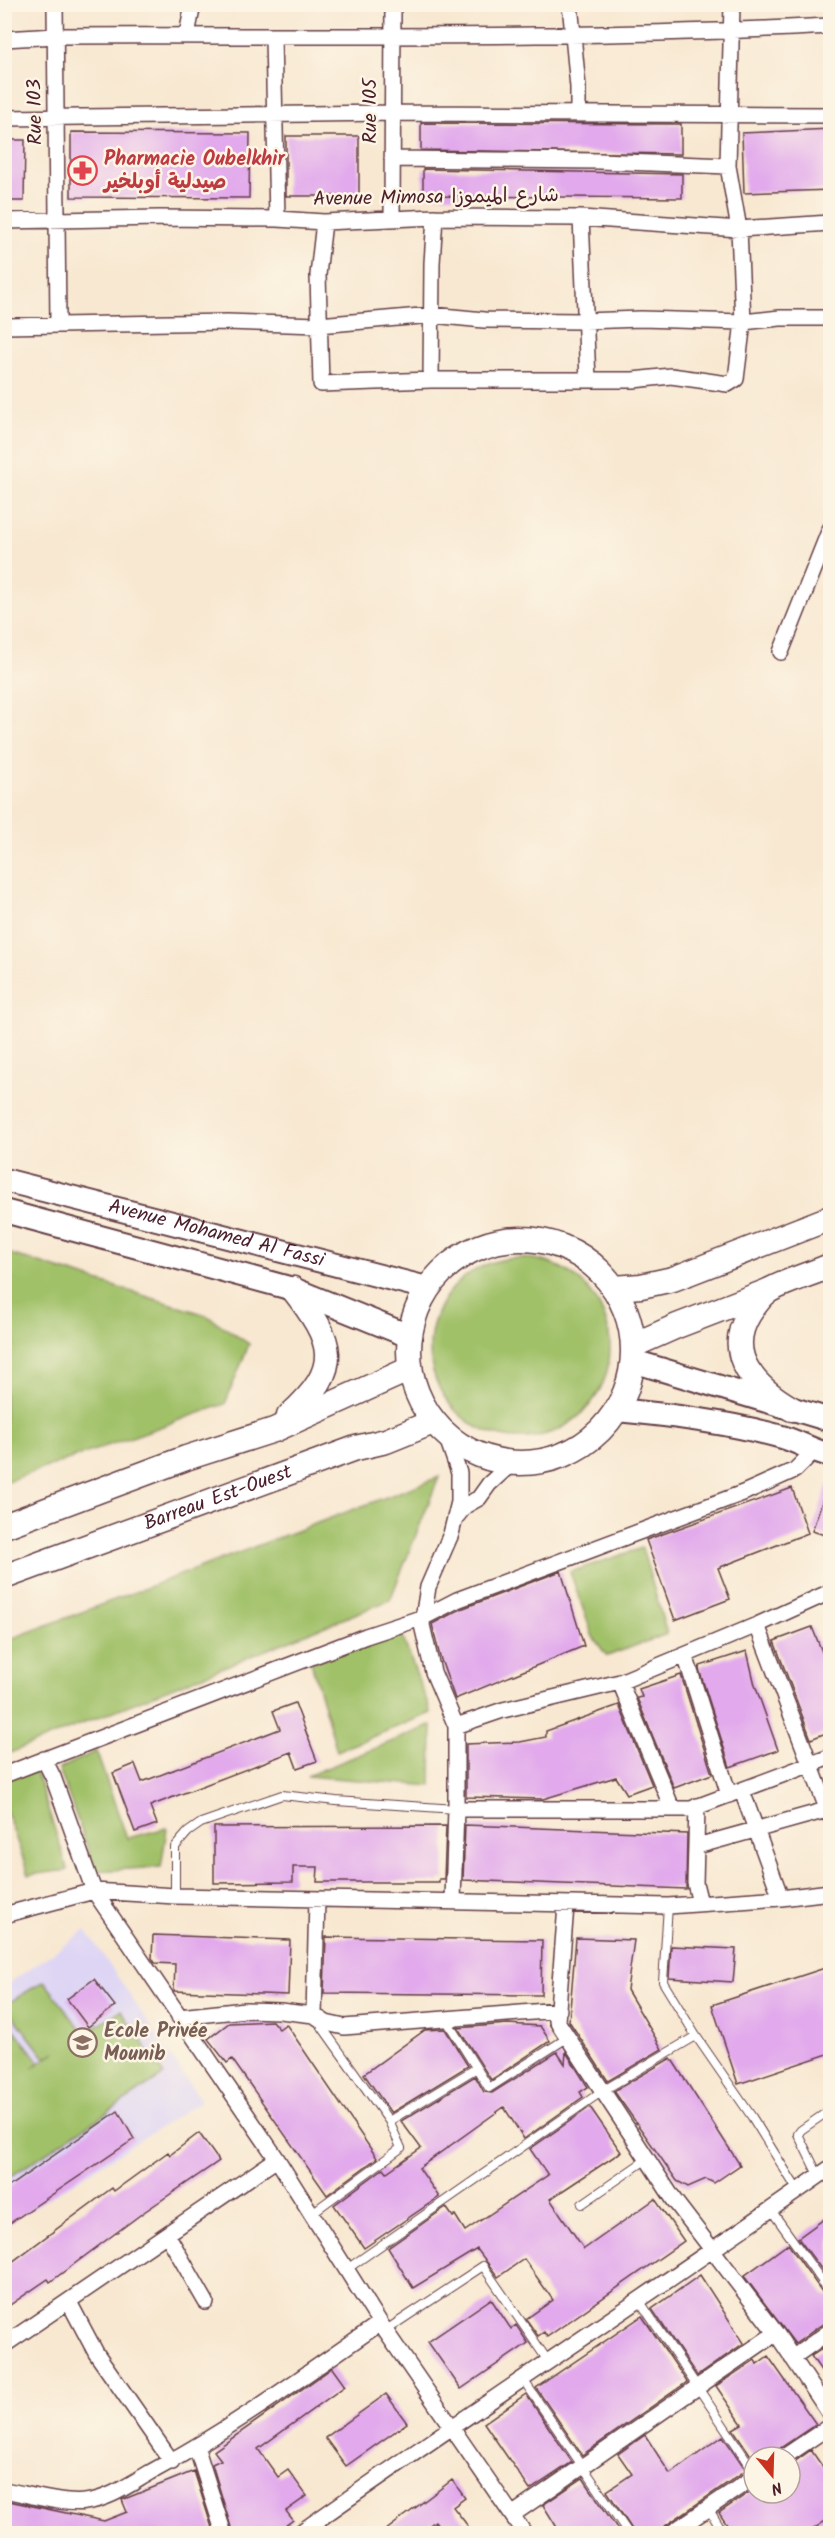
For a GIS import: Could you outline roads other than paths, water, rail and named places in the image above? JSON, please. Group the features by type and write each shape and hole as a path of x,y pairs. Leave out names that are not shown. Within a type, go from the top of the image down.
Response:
{"main road":[{"path":"614,1288 641,1286 673,1279 831,1218"},
{"path":"512,1240 532,1240 570,1250 587,1260 614,1288 624,1307 633,1353 627,1387 606,1425 579,1447 547,1460 512,1463 476,1454 439,1428 422,1406 410,1369 410,1336 416,1310 427,1288 442,1272 474,1250 512,1240"},
{"path":"633,1353 687,1321 831,1266"},
{"path":"274,1430 315,1390 327,1361 322,1330 293,1288"},
{"path":"770,1290 762,1296 747,1318 741,1334 741,1350 747,1369 760,1388 792,1409"},
{"path":"4,1526 186,1458 274,1430 410,1369"},
{"name":"Barreau Est-Ouest","path":"4,1576 345,1452 439,1428"}],"street":[{"name":"Rue 103","path":"55,4 58,324"},
{"path":"187,35 193,4"},
{"name":"Rue 105","path":"392,218 393,4"},
{"path":"570,4 578,87 578,112"},
{"path":"324,222 318,275 321,384 431,380 633,381 671,376 728,384 736,379 742,322 740,229 728,166 732,4"},
{"path":"4,39 56,36 187,35 393,38 731,32 831,26"},
{"path":"273,37 277,219"},
{"path":"4,118 578,112 831,114"},
{"path":"392,159 599,161 728,166"},
{"path":"431,380 435,217"},
{"name":"Avenue Mimosa شارع الميموزا","path":"4,221 277,219 324,222 435,217 581,218 740,229 831,223"},
{"path":"581,218 588,380"},
{"path":"4,326 227,322 319,325 432,315 484,320 584,321 641,319 742,322 780,318 831,318"},
{"path":"781,652 831,529"},
{"name":"Avenue Mohamed Al Fassi","path":"4,1180 427,1288"},
{"name":"Avenue Mohamed Al Fassi","path":"4,1211 293,1288 410,1336"},
{"path":"633,1353 792,1409 831,1420"},
{"path":"616,1410 725,1424 784,1438 823,1453"},
{"path":"439,1428 459,1473 459,1502 456,1519"},
{"path":"4,1775 347,1643 424,1617 457,1600 743,1493 795,1470 823,1453"},
{"path":"453,1900 456,1726 433,1672 422,1625 428,1587 456,1519 465,1506 479,1498 489,1484 512,1463"},
{"path":"456,1726 503,1710 620,1682 831,1592"},
{"path":"697,1846 830,1812 757,1625"},
{"path":"685,1655 735,1793 757,1831 781,1898"},
{"path":"620,1682 672,1808"},
{"path":"456,1809 697,1806 831,1757"},
{"path":"44,1759 53,1777 94,1892 277,2159 383,2327 525,2534"},
{"path":"697,1806 695,1883 700,1903"},
{"path":"4,1915 94,1892 317,1900 453,1900 566,1906 668,1906 831,1892"},
{"path":"314,2015 317,1900"},
{"path":"566,1906 557,2021 674,2200 714,2249 776,2333 831,2414"},
{"path":"179,2017 245,2010 314,2015 326,2023 344,2027 444,2017 559,2010"},
{"path":"4,2345 277,2159"},
{"path":"298,2534 451,2426 825,2172"},
{"path":"167,2234 206,2302"},
{"path":"69,2302 96,2354 172,2462"},
{"path":"4,2490 67,2503 105,2498 172,2462 383,2327"},
{"path":"792,2358 831,2331"},
{"path":"512,2515 776,2333"},
{"path":"802,2445 831,2426"},
{"path":"196,2446 224,2534"},
{"path":"670,2534 742,2485"}],"lane":[{"path":"176,1896 175,1847 188,1832 213,1818 282,1795 326,1801 456,1809"},
{"path":"668,1906 663,1982 798,2191"},
{"path":"312,2213 401,2148 388,2121 314,2015"},
{"path":"444,2017 489,2088 567,2038"},
{"path":"347,2269 603,2090 696,2036"},
{"path":"388,2121 475,2069"},
{"path":"825,2172 798,2134 831,2110"},
{"path":"582,2204 647,2160"},
{"path":"771,2210 831,2292"},
{"path":"383,2327 483,2266 548,2361"},
{"path":"639,2300 742,2452"},
{"path":"522,2378 585,2466 629,2534"},
{"path":"708,2508 724,2534"}],"place":[{"name":"Pharmacie Oubelkhir صيدلية أوبلخير","path":"83,171"},
{"name":"Ecole Privée Mounib","path":"83,2043"}]}
